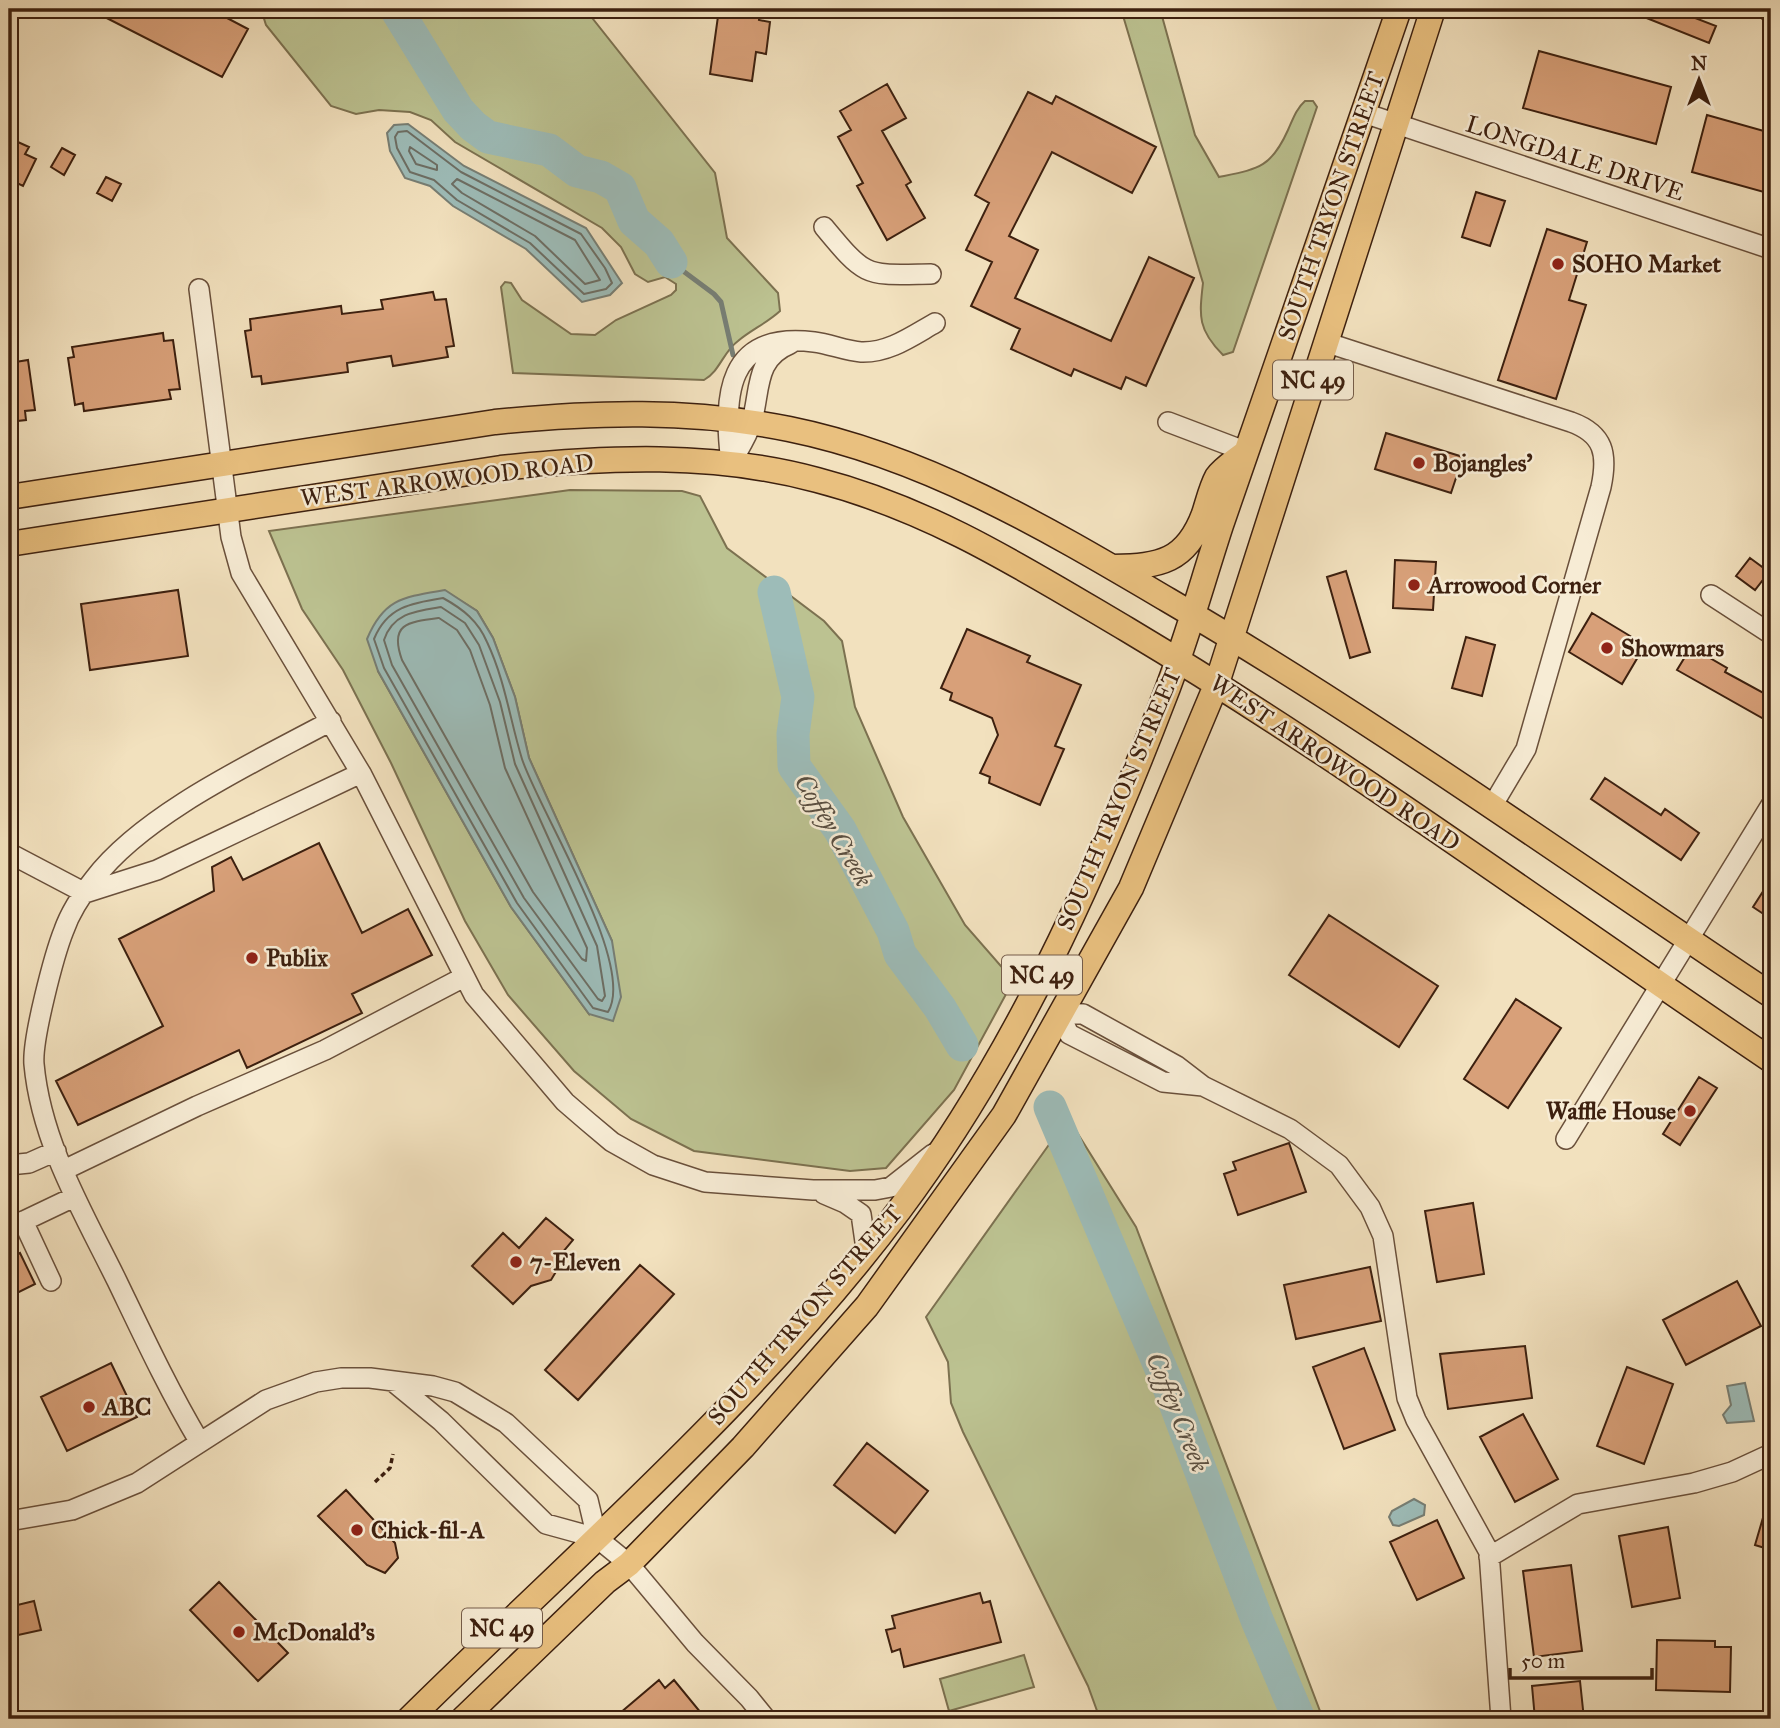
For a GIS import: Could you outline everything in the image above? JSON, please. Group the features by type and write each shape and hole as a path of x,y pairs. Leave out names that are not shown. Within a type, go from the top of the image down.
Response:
{"main road":[{"name":"SOUTH TRYON STREET","path":"409,1719 597,1538 793,1337 900,1209 986,1080 1052,956 1110,833 1194,614 1399,9"},
{"name":"SOUTH TRYON STREET","path":"463,1719 605,1582 629,1564 743,1447 867,1306 1004,1115 1131,888 1217,683 1433,9"},
{"name":"WEST ARROWOOD ROAD","path":"9,497 495,422 563,415 649,412 752,423 821,437 893,458 1061,536 1232,636 1771,995"},
{"path":"1113,567 1144,566 1164,561 1181,552 1196,533 1218,476 1247,452"},
{"name":"WEST ARROWOOD ROAD","path":"9,544 228,509 566,461 648,459 731,463 818,480 956,530 1217,683 1771,1060"}],"street":[{"path":"1767,9 1771,14"},
{"name":"LONGDALE DRIVE","path":"1364,113 1771,248"},
{"path":"824,227 854,263 876,275 931,274"},
{"path":"199,289 221,465 241,573 361,773 474,995 565,1102 612,1142 653,1165 705,1182 813,1190 875,1190 891,1187 939,1150"},
{"path":"731,463 726,420 735,376 744,360 765,346 797,341 860,352 881,350 935,323"},
{"path":"731,463 752,423 761,372 774,354 797,341"},
{"path":"1325,342 1571,422 1587,428 1598,439 1604,456 1601,487 1526,749 1491,808"},
{"path":"1168,422 1247,452"},
{"path":"1711,595 1771,634"},
{"path":"198,1441 170,1392 74,1197 41,1107 34,1061 45,1001 64,928 94,879 135,838 188,802 331,721"},
{"path":"9,853 85,893 157,870 361,773"},
{"path":"1566,1139 1771,806"},
{"path":"9,1165 60,1161 197,1106 325,1051 464,977"},
{"path":"1059,1013 1069,1034 1163,1082 1203,1086 1259,1111 1312,1143 1339,1165 1370,1207 1383,1236 1407,1398 1416,1420 1480,1532 1489,1557 1501,1719"},
{"path":"813,1190 845,1203 862,1214 866,1249"},
{"path":"51,1281 16,1225 74,1197"},
{"path":"9,1521 72,1510 137,1483 198,1441 266,1400 316,1382 341,1378 370,1378 396,1384 433,1386 454,1392 506,1423 588,1500 597,1538"},
{"path":"396,1384 441,1421 547,1524 597,1538 629,1564 695,1643 749,1698 765,1719"},
{"path":"1489,1557 1578,1504 1694,1483 1732,1472 1771,1454"}],"path":[{"path":"375,1482 390,1468 393,1454"}],"green space":[{"path":"261,9 585,9 715,173 727,238 778,293 780,311 733,345 714,372 704,380 513,373 501,287 505,282 511,283 522,300 571,334 595,335 616,320 671,295 676,290 676,284 665,277 648,282 635,274 621,247 602,228 455,142 431,120 410,112 379,110 356,114 331,106 266,25"},
{"path":"1121,9 1160,9 1195,135 1219,177 1262,165 1282,143 1302,104 1305,101 1313,101 1317,107 1233,352 1223,355 1209,338 1202,322 1203,283"},
{"path":"570,490 682,491 700,496 727,548 824,621 842,641 855,707 903,817 965,925 1007,973 1011,985 954,1090 886,1168 850,1171 694,1151 631,1119 574,1071 508,995 465,921 391,763 343,670 302,609 269,531","holes":["445,591 477,611 493,638 515,697 529,758 612,941 589,1014 511,907 378,671"]},
{"path":"1068,1118 1136,1227 1323,1719 1100,1719 1088,1686 963,1432 951,1403 948,1362 926,1317"},
{"path":"1024,1655 1034,1687 949,1711 940,1679"}],"water":[{"path":"408,124 464,166 586,228 622,283 610,295 582,302 526,249 453,206 430,186 405,178 390,151 387,133 394,125"},
{"path":"445,590 477,611 493,638 515,697 529,758 612,941 621,997 613,1021 589,1014 511,907 378,671 367,639 381,615 388,607 407,598"},
{"path":"1745,1383 1754,1421 1727,1423 1723,1415 1731,1405 1727,1386"},
{"path":"1414,1499 1425,1505 1424,1515 1399,1526 1393,1525 1389,1517 1392,1511"}],"building":[{"path":"89,9 210,9 248,29 222,77"},
{"path":"719,9 760,9 759,20 770,22 766,54 756,52 752,81 710,74"},
{"path":"1624,9 1672,9 1716,26 1709,43"},
{"path":"1539,51 1671,87 1656,144 1523,108"},
{"path":"887,84 906,118 882,131 911,182 906,185 925,218 887,240 857,186 863,183 838,137 851,130 840,111"},
{"path":"1028,92 1052,104 1056,96 1156,147 1132,193 1052,152 1009,236 1038,250 1015,298 1111,341 1149,257 1194,278 1146,386 1126,377 1121,389 1074,369 1071,376 1011,349 1020,329 971,306 992,262 966,250 989,203 975,195"},
{"path":"1707,115 1771,133 1771,194 1692,172"},
{"path":"9,138 29,147 25,154 36,159 23,186 11,180 9,184"},
{"path":"62,148 75,155 64,175 51,167"},
{"path":"106,177 121,184 112,201 97,193"},
{"path":"1476,192 1505,201 1490,246 1462,237"},
{"path":"1547,229 1587,242 1569,300 1586,305 1556,399 1498,380"},
{"path":"433,292 435,300 446,299 454,346 446,347 448,357 393,366 391,356 347,363 348,372 262,384 261,376 252,377 245,331 251,330 250,319 341,306 342,314 383,309 381,300"},
{"path":"163,333 164,341 173,340 180,389 169,390 171,399 84,411 83,403 75,405 68,358 74,357 72,347"},
{"path":"28,360 35,410 25,411 26,420 9,422 9,363"},
{"name":"Bojangles'","path":"1386,433 1463,457 1451,493 1375,469"},
{"path":"1750,558 1769,572 1755,590 1736,576"},
{"name":"Arrowood Corner","path":"1395,560 1436,562 1433,610 1393,608"},
{"path":"1346,571 1370,652 1350,658 1327,577"},
{"path":"178,590 188,656 90,670 81,604"},
{"name":"Showmars","path":"1592,613 1645,645 1622,684 1569,652"},
{"path":"967,629 1030,656 1027,662 1081,685 1055,746 1064,749 1040,805 989,783 990,777 980,773 998,735 992,718 950,700 952,693 941,688"},
{"path":"1466,637 1495,645 1482,696 1452,688"},
{"path":"1691,647 1727,668 1725,672 1771,697 1771,723 1677,670"},
{"path":"1605,778 1661,815 1665,809 1699,833 1681,860 1591,799"},
{"name":"Publix","path":"319,843 362,933 408,909 432,955 352,994 362,1013 247,1068 239,1050 78,1125 56,1081 163,1026 119,939 214,891 212,867 231,857 243,880"},
{"path":"1771,879 1771,919 1753,907"},
{"path":"1329,915 1438,986 1399,1047 1289,975"},
{"path":"1516,999 1561,1028 1508,1108 1464,1079"},
{"name":"Waffle House","path":"1699,1077 1717,1088 1680,1145 1663,1134"},
{"path":"1289,1143 1306,1192 1238,1215 1224,1174 1236,1170 1233,1162"},
{"path":"1473,1203 1484,1274 1437,1282 1425,1211"},
{"name":"7-Eleven","path":"546,1218 573,1240 557,1259 557,1270 551,1280 531,1286 513,1304 472,1266 503,1233 519,1248"},
{"path":"20,1253 35,1284 9,1297 9,1259"},
{"path":"640,1265 674,1294 578,1400 545,1370"},
{"path":"1370,1267 1381,1321 1296,1339 1284,1285"},
{"path":"1737,1281 1761,1326 1686,1365 1663,1320"},
{"path":"1525,1346 1532,1398 1448,1409 1440,1354"},
{"path":"1364,1348 1395,1430 1344,1449 1313,1367"},
{"name":"ABC","path":"111,1363 137,1417 67,1451 41,1397"},
{"path":"1627,1367 1673,1384 1644,1464 1597,1446"},
{"path":"1523,1414 1558,1479 1515,1502 1480,1437"},
{"path":"867,1443 928,1491 895,1533 834,1485"},
{"name":"Chick-fil-A","path":"346,1490 395,1543 398,1558 385,1573 367,1565 318,1516"},
{"path":"1767,1504 1771,1505 1771,1550 1755,1545"},
{"path":"1437,1520 1464,1578 1417,1600 1390,1542"},
{"path":"1668,1527 1680,1598 1632,1607 1619,1536"},
{"path":"1571,1565 1582,1651 1534,1657 1523,1571"},
{"name":"McDonald's","path":"219,1582 288,1653 258,1681 190,1610"},
{"path":"980,1593 983,1603 990,1601 1001,1642 904,1667 900,1649 892,1652 886,1630 895,1628 892,1616"},
{"path":"34,1601 41,1630 9,1637 9,1607"},
{"path":"1657,1640 1715,1641 1715,1647 1731,1647 1730,1692 1656,1690"},
{"path":"659,1680 665,1688 674,1680 706,1719 613,1719"},
{"path":"1580,1681 1584,1719 1535,1719 1532,1686"}],"waterway":[{"name":"Coffey Creek","path":"396,9 458,110 473,126 488,137 549,150 577,171 601,177 620,188 634,221 659,243 671,262"},
{"name":"Coffey Creek","path":"671,262 721,302 733,355"},
{"name":"Coffey Creek","path":"774,592 798,697 793,734 794,766 840,830 893,931 900,954 940,1008 962,1045"},
{"name":"Coffey Creek","path":"1050,1107 1170,1390 1257,1620 1299,1719"}],"place":[{"name":"SOHO Market","path":"1558,264"},
{"name":"Bojangles'","path":"1419,463"},
{"name":"Arrowood Corner","path":"1414,585"},
{"name":"Showmars","path":"1607,648"},
{"name":"Publix","path":"252,958"},
{"name":"Waffle House","path":"1690,1111"},
{"name":"7-Eleven","path":"516,1262"},
{"name":"ABC","path":"89,1407"},
{"name":"Chick-fil-A","path":"357,1530"},
{"name":"McDonald's","path":"239,1632"}]}
